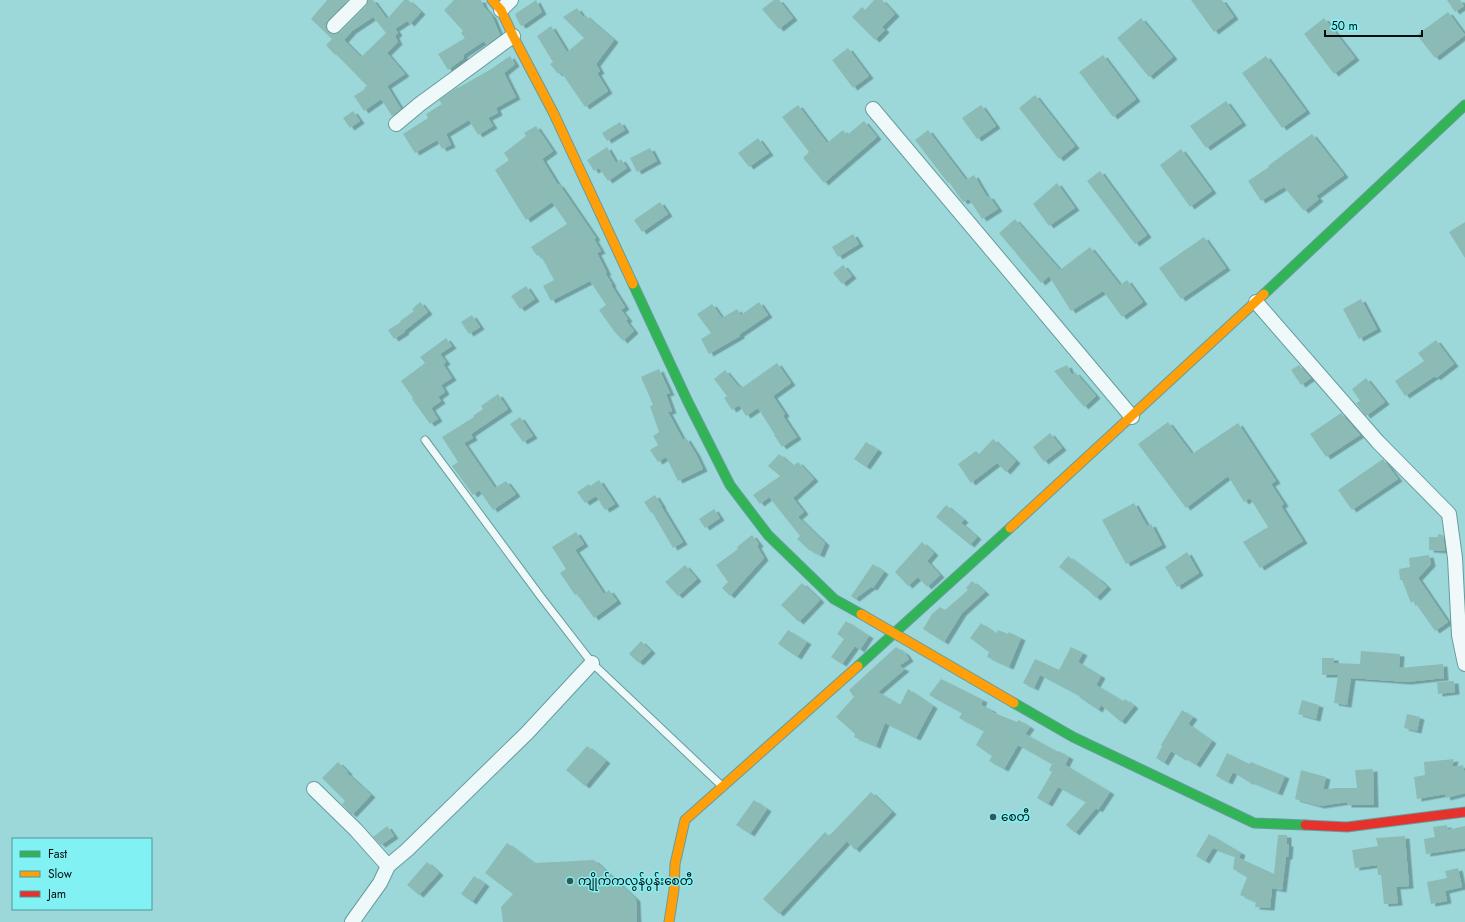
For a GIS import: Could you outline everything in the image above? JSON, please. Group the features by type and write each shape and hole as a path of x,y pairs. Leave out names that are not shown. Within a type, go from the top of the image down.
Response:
{"street":[{"path":"334,26 360,0"},
{"path":"511,0 496,5 554,114 688,402 730,485 768,536 834,599 1073,737 1254,823 1347,827 1465,812"},
{"path":"396,124 420,104 513,36"},
{"path":"669,922 674,890 675,864 685,820 895,634 1256,302 1465,105"},
{"path":"873,110 1132,416"},
{"path":"1256,302 1378,442 1448,514 1455,558 1459,635 1465,664"},
{"path":"352,922 380,883 388,866 407,850 527,733 592,663"},
{"path":"314,789 356,830 388,866"}],"lane":[{"path":"425,440 541,597 592,663 724,787"}],"building":[{"path":"327,0 348,0 326,23 328,32 332,34 340,32 366,6 368,0 373,0 387,19 404,0 408,0 421,12 410,24 407,21 395,29 398,33 395,36 398,42 387,53 405,74 387,86 401,109 392,116 381,99 364,111 354,96 367,86 326,45 332,39 311,19","holes":["373,17 386,33 361,57 344,40 352,31"]},
{"path":"454,0 481,0 484,7 492,16 500,35 487,45 484,41 463,55 464,58 448,70 438,54 465,38 461,33 463,31 444,10"},
{"path":"536,0 542,12 522,26 520,25 515,14"},
{"path":"774,0 779,0 793,18 779,29 762,9"},
{"path":"874,0 882,0 895,14 882,27 885,30 875,40 852,17 862,7 865,10"},
{"path":"1191,0 1222,0 1234,17 1214,32"},
{"path":"1447,0 1460,0 1464,6 1455,12"},
{"path":"577,8 583,17 585,15 614,40 596,64 600,71 597,73 608,91 585,107 561,72 558,74 550,64 553,62 537,36 551,26 567,52 584,38 563,17"},
{"path":"1448,12 1465,35 1435,58 1417,35"},
{"path":"1141,18 1173,57 1149,77 1117,38"},
{"path":"1324,18 1355,58 1334,74 1304,34"},
{"path":"848,48 869,76 853,88 832,60"},
{"path":"1103,55 1136,99 1113,117 1079,72"},
{"path":"510,56 515,64 504,73 516,97 496,108 498,113 488,118 493,126 478,135 469,120 446,134 451,145 442,149 437,140 415,153 403,134 428,118 426,114 442,104 439,100"},
{"path":"1266,56 1306,111 1282,128 1242,73"},
{"path":"1035,95 1075,146 1059,159 1019,108"},
{"path":"1226,101 1242,123 1206,148 1190,126"},
{"path":"798,105 827,143 843,130 847,135 864,121 877,137 824,183 803,158 809,152 782,117"},
{"path":"981,105 996,126 977,139 962,118"},
{"path":"353,111 360,121 350,128 343,118"},
{"path":"620,122 625,130 607,141 602,133"},
{"path":"536,126 553,151 542,159 558,185 559,184 596,238 594,239 601,251 597,253 607,273 605,273 625,307 621,310 628,319 626,321 634,331 623,341 599,310 606,305 590,281 551,301 543,286 554,280 540,254 537,256 531,247 567,224 552,202 526,220 495,170 509,160 504,153 526,136 524,133"},
{"path":"928,130 966,180 974,175 987,197 989,196 998,209 982,219 969,199 963,202 915,140"},
{"path":"1312,134 1344,175 1316,196 1319,199 1304,211 1284,187 1261,201 1248,181"},
{"path":"758,138 769,153 749,167 738,153"},
{"path":"607,147 616,163 621,159 627,168 608,181 599,168 594,171 587,160"},
{"path":"650,148 657,161 637,172 630,158"},
{"path":"1181,149 1212,191 1190,207 1160,165"},
{"path":"1100,171 1147,235 1135,244 1087,181"},
{"path":"1057,183 1075,208 1049,226 1033,204"},
{"path":"660,202 668,214 642,232 634,220"},
{"path":"1015,219 1060,270 1090,247 1120,285 1127,280 1143,302 1122,317 1103,291 1071,311 1049,276 1041,283 999,233"},
{"path":"1465,222 1465,258 1449,232"},
{"path":"853,234 859,244 838,257 832,247"},
{"path":"1204,237 1226,268 1181,299 1159,268"},
{"path":"843,265 852,276 842,284 833,273"},
{"path":"526,286 535,299 520,309 511,296"},
{"path":"1361,299 1377,329 1359,339 1343,309"},
{"path":"420,302 428,312 404,331 405,332 394,339 388,330 401,322 400,321 414,311 412,309"},
{"path":"759,302 768,315 740,334 740,336 709,354 701,339 711,333 697,314 712,304 722,318 737,309 741,315"},
{"path":"472,315 480,327 469,334 461,322"},
{"path":"446,338 452,346 440,354 446,362 443,364 452,378 441,385 445,392 438,397 441,401 431,408 438,419 430,424 401,381 425,363 420,357"},
{"path":"1436,340 1454,364 1436,378 1435,376 1405,396 1395,381 1424,361 1418,353"},
{"path":"777,363 791,383 773,396 785,414 783,416 797,437 782,447 758,408 746,416 739,405 732,410 724,398 727,396 714,379 725,370 739,387 741,385 743,387"},
{"path":"1067,365 1072,375 1075,372 1096,396 1084,407 1054,371"},
{"path":"1299,365 1311,378 1301,385 1291,370"},
{"path":"659,369 670,393 666,394 672,411 668,412 683,440 686,438 696,454 703,469 678,481 666,457 658,462 650,450 658,445 653,436 659,432 650,406 653,405 641,377"},
{"path":"1366,378 1385,402 1366,416 1356,403 1360,401 1352,389"},
{"path":"498,394 508,409 471,434 473,438 464,443 495,488 506,481 516,494 493,510 479,490 473,495 452,466 458,462 442,437 474,417 473,416 483,409 481,406"},
{"path":"1341,413 1360,435 1326,457 1310,434"},
{"path":"520,417 533,436 523,442 510,424"},
{"path":"1168,422 1192,454 1238,423 1276,481 1271,484 1284,504 1281,506 1303,541 1260,568 1243,542 1268,527 1250,498 1244,502 1228,476 1186,508 1138,444"},
{"path":"1050,433 1062,448 1044,462 1033,447"},
{"path":"993,439 1016,461 1006,472 997,463 971,483 958,464 976,451 979,454"},
{"path":"866,442 878,450 866,467 854,459"},
{"path":"779,454 793,466 798,462 814,479 793,498 804,512 798,517 825,543 820,555 809,550 797,539 800,536 769,497 760,504 753,495 780,476 768,466"},
{"path":"1383,459 1398,479 1352,510 1338,490"},
{"path":"599,480 615,504 605,510 596,496 585,503 577,492 589,484 590,486"},
{"path":"655,495 683,542 673,548 652,512 651,513 644,502"},
{"path":"1134,503 1147,526 1151,524 1162,545 1126,564 1102,520"},
{"path":"946,505 964,520 961,523 977,537 970,545 936,517"},
{"path":"714,509 720,518 705,528 699,519"},
{"path":"576,532 584,544 575,550 604,594 609,590 617,601 594,618 577,594 575,595 560,573 566,569 552,547"},
{"path":"1438,534 1443,535 1445,551 1429,550 1429,537 1438,537"},
{"path":"752,535 759,544 757,546 764,558 730,596 722,588 728,582 716,565 738,549 737,547"},
{"path":"922,542 934,553 927,561 940,575 927,587 918,577 908,586 895,572"},
{"path":"1187,552 1199,573 1177,587 1165,567"},
{"path":"1429,555 1431,564 1418,578 1448,622 1435,631 1414,601 1411,603 1402,580 1400,580 1399,569 1410,567 1409,558"},
{"path":"1068,556 1107,587 1096,598 1059,567"},
{"path":"873,564 884,572 873,588 871,587 855,599 851,596"},
{"path":"685,565 697,579 678,596 665,582"},
{"path":"972,581 985,592 962,613 944,642 923,629 932,614 940,607 945,610 968,590 966,588"},
{"path":"802,583 820,600 799,622 781,605"},
{"path":"846,621 869,636 860,650 855,646 842,664 831,657 844,639 837,634"},
{"path":"981,623 996,634 998,630 1008,634 1009,632 1021,638 1009,667 987,657 989,652 970,638"},
{"path":"788,630 807,642 797,657 778,644"},
{"path":"641,641 651,651 639,663 629,654"},
{"path":"896,647 905,653 909,659 899,666 905,669 878,692 900,705 908,689 933,706 916,738 885,723 876,746 854,737 855,734 836,717 854,697 849,690"},
{"path":"1071,647 1083,653 1078,662 1101,676 1096,685 1123,701 1125,699 1134,706 1121,722 1101,705 1098,710 1079,697 1080,696 1040,675 1034,688 1023,683 1035,659 1059,670"},
{"path":"1361,651 1400,654 1399,668 1443,664 1444,678 1407,682 1351,678 1347,705 1334,703 1338,675 1322,675 1322,658 1334,658 1334,663 1360,664"},
{"path":"941,679 983,700 981,705 992,710 992,712 1017,722 1019,720 1030,727 1025,734 1069,757 1065,765 1110,792 1098,810 1096,808 1075,833 1066,825 1086,802 1058,787 1048,804 1037,798 1052,772 1049,770 1052,764 1018,745 1004,769 989,761 992,756 976,745 984,731 959,718 962,713 929,695"},
{"path":"1454,681 1455,692 1438,694 1437,682"},
{"path":"1302,700 1319,705 1316,719 1298,714"},
{"path":"1182,710 1193,717 1188,724 1212,741 1196,765 1171,751 1164,763 1156,758 1162,746 1161,745"},
{"path":"1407,714 1420,717 1417,731 1404,728"},
{"path":"587,746 606,761 585,786 566,770"},
{"path":"1227,753 1249,764 1251,762 1285,776 1278,793 1249,782 1233,772 1228,782 1216,776"},
{"path":"1454,759 1452,767 1463,765 1465,775 1465,793 1446,798 1445,794 1417,799 1414,777 1425,775 1424,762"},
{"path":"338,762 348,772 347,773 371,795 352,815 342,804 345,801 322,778"},
{"path":"1373,769 1374,805 1347,805 1347,802 1320,806 1295,799 1301,770 1326,777 1323,790 1335,788 1357,788 1355,770"},
{"path":"871,792 892,812 855,850 847,841 779,914 763,899 825,832 829,836"},
{"path":"754,800 767,809 750,834 736,825"},
{"path":"1447,825 1448,830 1465,826 1465,848 1426,854 1424,839 1435,837 1433,827"},
{"path":"387,826 394,836 381,845 373,837"},
{"path":"1209,834 1241,853 1239,858 1274,874 1278,835 1287,835 1287,844 1289,844 1288,857 1286,857 1282,890 1272,888 1270,908 1255,907 1256,902 1240,895 1247,877 1233,869 1235,856 1213,848 1205,861 1196,856"},
{"path":"1405,836 1409,886 1396,887 1398,903 1384,904 1381,875 1378,875 1377,865 1355,868 1352,850 1378,846 1376,838"},
{"name":"ကျိုက်ကလွန်ပွန်းစေတီ","path":"507,843 534,863 594,860 636,899 637,922 503,922 501,907 513,894 485,873"},
{"path":"427,862 439,873 419,895 407,885"},
{"path":"1458,868 1462,887 1445,891 1447,901 1431,904 1427,882 1447,878 1445,871"},
{"path":"474,876 485,884 472,902 461,894"}],"traffic: fast":[{"path":"1264,294 1465,105"},
{"path":"633,284 688,402 730,485 768,535 834,599 861,614"},
{"path":"858,666 1010,528"},
{"path":"1014,703 1073,737 1254,823 1305,825"}],"traffic: slow":[{"path":"492,0 501,10 554,114 633,284"},
{"path":"1010,528 1264,294"},
{"path":"861,614 1014,703"},
{"path":"669,922 674,890 675,864 685,820 858,666"}],"traffic: jam":[{"path":"1305,825 1347,827 1465,812"}],"place":[{"name":"စေတီ","path":"993,817"},
{"name":"ကျိုက်ကလွန်ပွန်းစေတီ","path":"570,881"}]}
